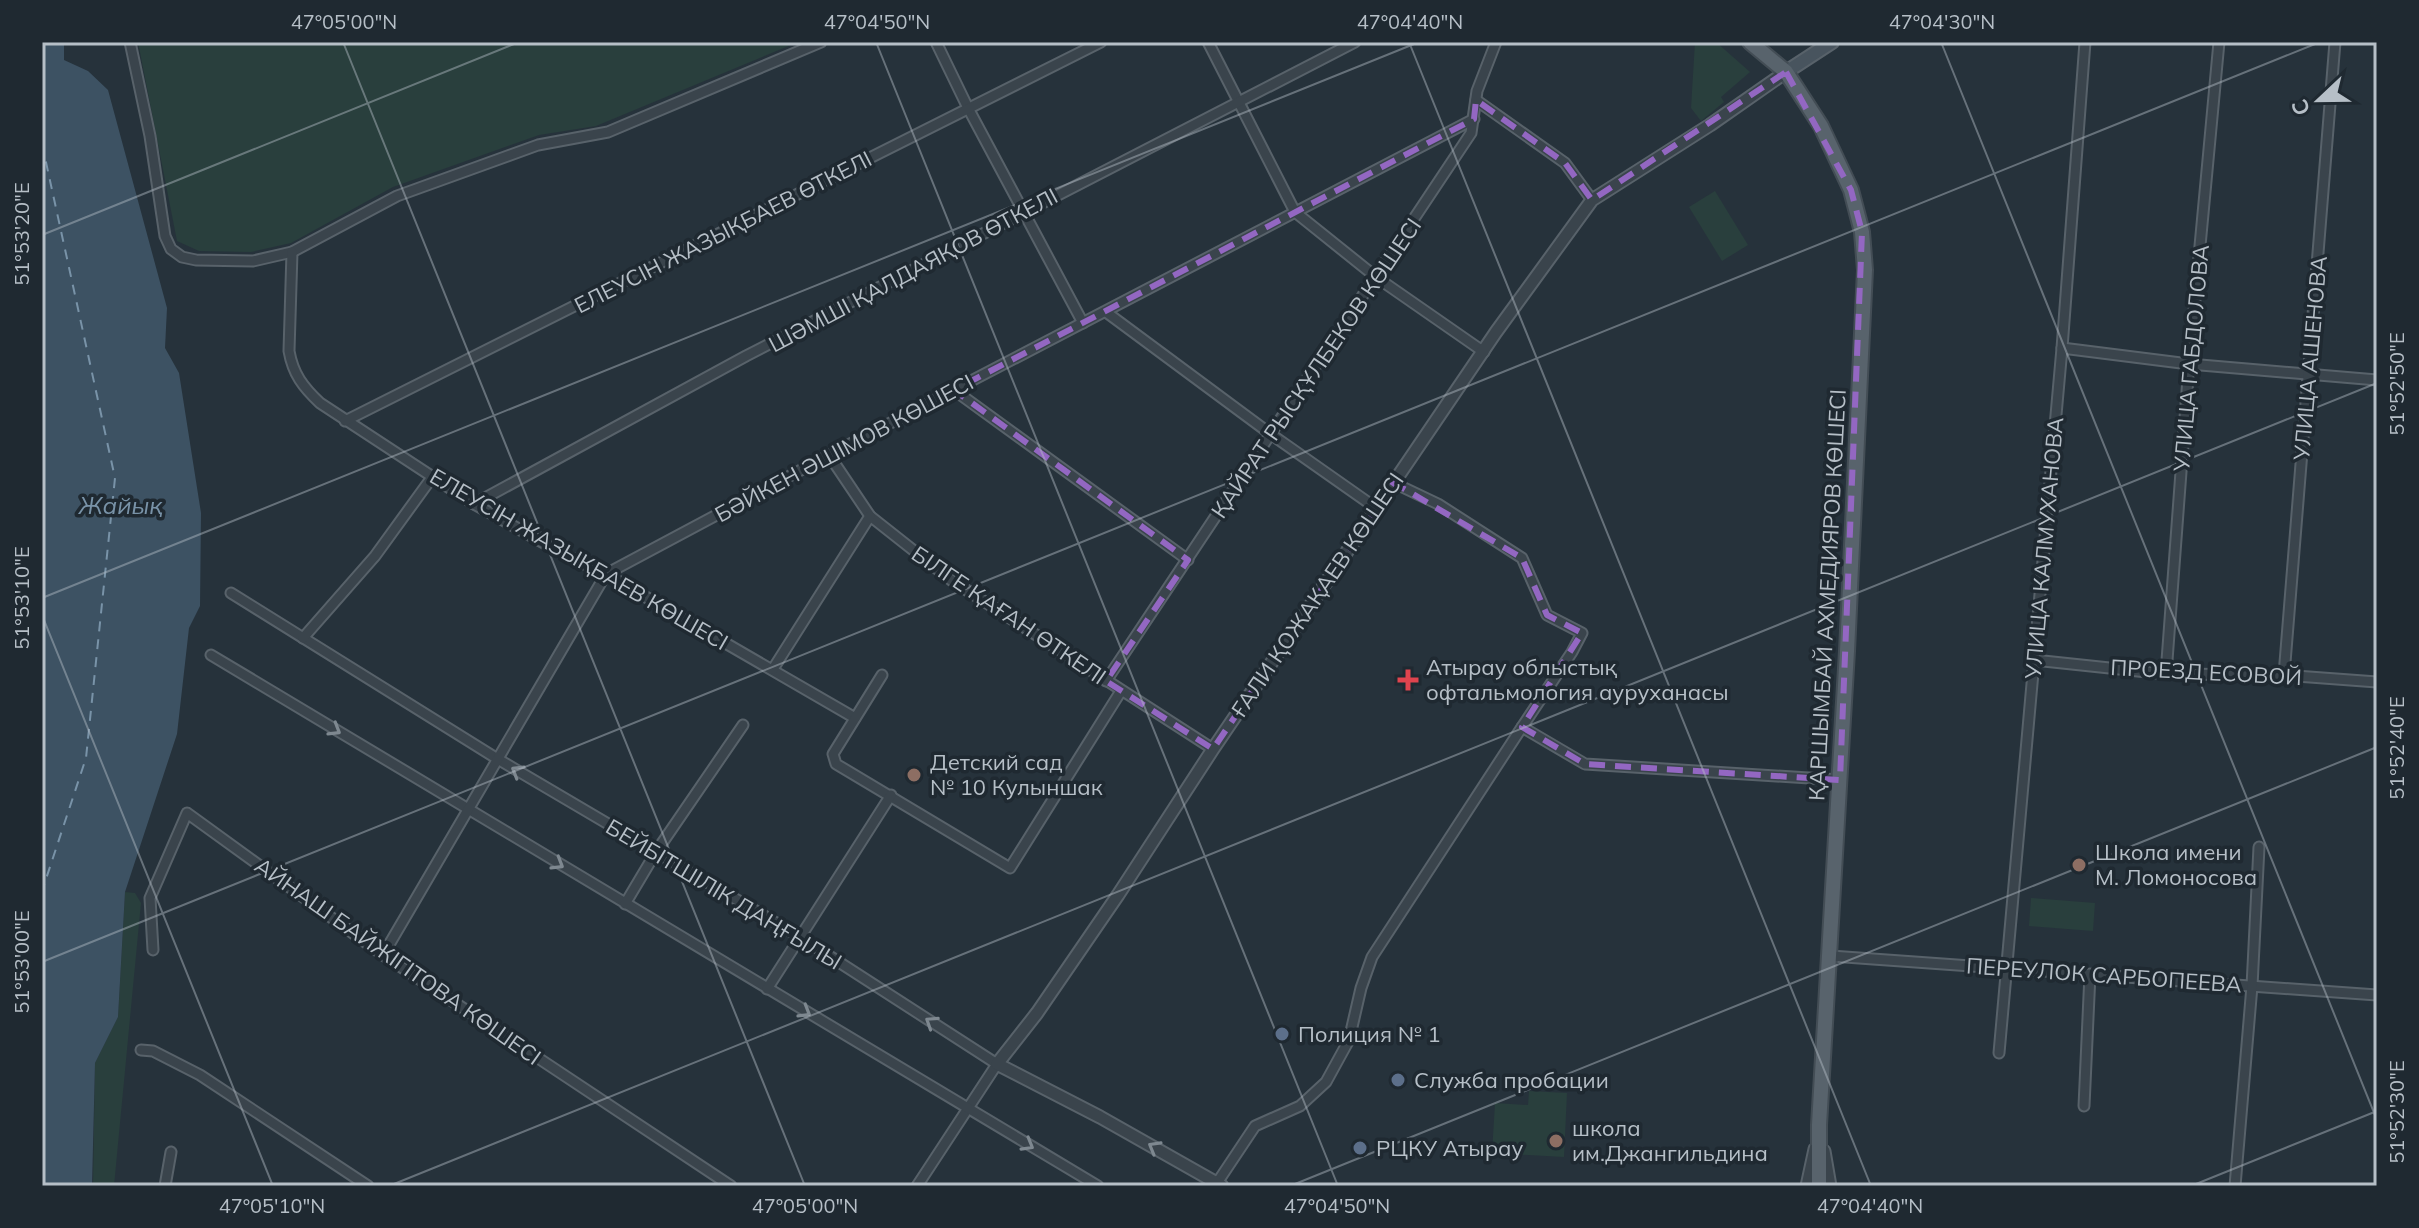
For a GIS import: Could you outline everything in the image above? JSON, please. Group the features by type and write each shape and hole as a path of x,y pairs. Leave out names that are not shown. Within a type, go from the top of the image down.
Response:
{"main road":[{"name":"ҚАРШЫМБАЙ АХМЕДИЯРОВ КӨШЕСІ","path":"1750,42 1786,72 1821,126 1851,190 1862,232 1865,270 1831,956 1819,1125 1819,1186"},
{"path":"1786,72 1832,42"}],"street":[{"path":"130,42 150,136 165,236 171,249 182,257 196,260 253,261 292,252 397,196 538,145 608,132 821,42"},
{"path":"936,42 1083,323"},
{"name":"ЕЛЕУСІН ЖАЗЫҚБАЕВ ӨТКЕЛІ","path":"345,421 1101,42"},
{"path":"1208,42 1295,212 1376,277 1484,352"},
{"name":"ШӘМШІ ҚАЛДАЯҚОВ ӨТКЕЛІ","path":"474,504 746,356 1355,42"},
{"name":"ҚАЙРАТ РЫСҚҰЛБЕКОВ КӨШЕСІ","path":"1106,681 1471,133 1479,84 1496,42"},
{"name":"УЛИЦА КАЛМУХАНОВА","path":"1999,1053 2062,348 2085,42"},
{"name":"УЛИЦА ГАБДОЛОВА","path":"2166,674 2189,364 2219,42"},
{"name":"УЛИЦА АШЕНОВА","path":"2284,675 2335,42"},
{"name":"ҒАЛИ ҚОЖАҚАЕВ КӨШЕСІ","path":"917,1186 966,1109 1037,1013 1376,508 1592,200 1786,72"},
{"path":"1476,100 1565,163 1592,200"},
{"name":"БӘЙКЕН ӘШІМОВ КӨШЕСІ","path":"606,574 1474,119"},
{"name":"ЕЛЕУСІН ЖАЗЫҚБАЕВ КӨШЕСІ","path":"292,252 289,351 292,366 308,392 345,421 474,504 606,574 855,718"},
{"path":"1106,312 1376,508"},
{"path":"2062,348 2189,364 2377,380"},
{"path":"954,390 1188,560"},
{"name":"БІЛГЕ ҚАҒАН ӨТКЕЛІ","path":"829,455 870,516 951,580 1213,749"},
{"path":"303,638 375,556 433,476"},
{"path":"1220,1185 1255,1126 1300,1106 1326,1082 1349,1040 1372,957 1582,633 1547,615 1522,558 1438,504 1394,483"},
{"path":"773,669 870,516"},
{"path":"383,955 606,574"},
{"name":"БЕЙБІТШІЛІК ДАҢҒЫЛЫ","path":"231,593 496,758 800,937 997,1064 1112,1123 1220,1185"},
{"path":"211,655 1098,1186"},
{"name":"ПРОЕЗД ЕСОВОЙ","path":"2034,660 2166,674 2284,675 2377,682"},
{"path":"882,675 833,754 833,760 1010,868 1121,691"},
{"path":"625,904 656,852 743,725"},
{"path":"1522,727 1585,764 1840,780"},
{"path":"767,989 891,795"},
{"name":"АЙНАШ БАЙЖІГІТОВА КӨШЕСІ","path":"153,950 150,898 187,813 383,955 731,1186"},
{"path":"2235,1186 2252,986 2259,847"},
{"name":"ПЕРЕУЛОК САРБОПЕЕВА","path":"1831,956 2377,995"},
{"path":"2084,1106 2090,974"},
{"path":"141,1050 153,1051 200,1075 368,1186"},
{"path":"1807,1186 1819,1125"},
{"path":"1819,1125 1830,1186"},
{"path":"165,1186 171,1152"}],"highlighted area":[{"path":"1786,72 1851,190 1862,232 1840,780 1585,764 1522,727 1582,633 1547,615 1522,558 1394,483 1213,749 1106,681 1188,560 954,390 1474,119 1476,100 1565,163 1592,200"}],"green space":[{"path":"138,42 798,42 596,126 539,135 393,187 291,243 251,252 199,251 177,241"},
{"path":"1695,42 1716,42 1750,72 1721,97 1724,102 1701,121 1691,108"},
{"path":"1715,191 1748,245 1722,261 1689,207"},
{"path":"125,892 135,893 141,903 114,1186 93,1186 95,1063 118,1017"},
{"path":"2031,898 2095,903 2093,931 2029,926"},
{"path":"1529,1091 1567,1093 1564,1157 1492,1153 1495,1103 1528,1105"}],"water":[{"name":"Жайық","path":"42,42 64,42 64,60 88,71 108,90 167,308 165,348 179,373 201,513 200,606 189,628 177,734 125,892 118,1017 95,1063 92,1186 42,1186"}],"ferry route":[{"path":"42,144 115,478 86,758 42,891"}],"place":[{"name":"Атырау облыстық офтальмология ауруханасы","path":"1408,680"},
{"name":"Детский сад № 10 Кулыншак","path":"914,775"},
{"name":"Школа имени М. Ломоносова","path":"2079,865"},
{"name":"Полиция № 1","path":"1282,1034"},
{"name":"Служба пробации","path":"1398,1080"},
{"name":"школа им.Джангильдина","path":"1556,1141"},
{"name":"РЦКУ Атырау","path":"1360,1148"}]}
